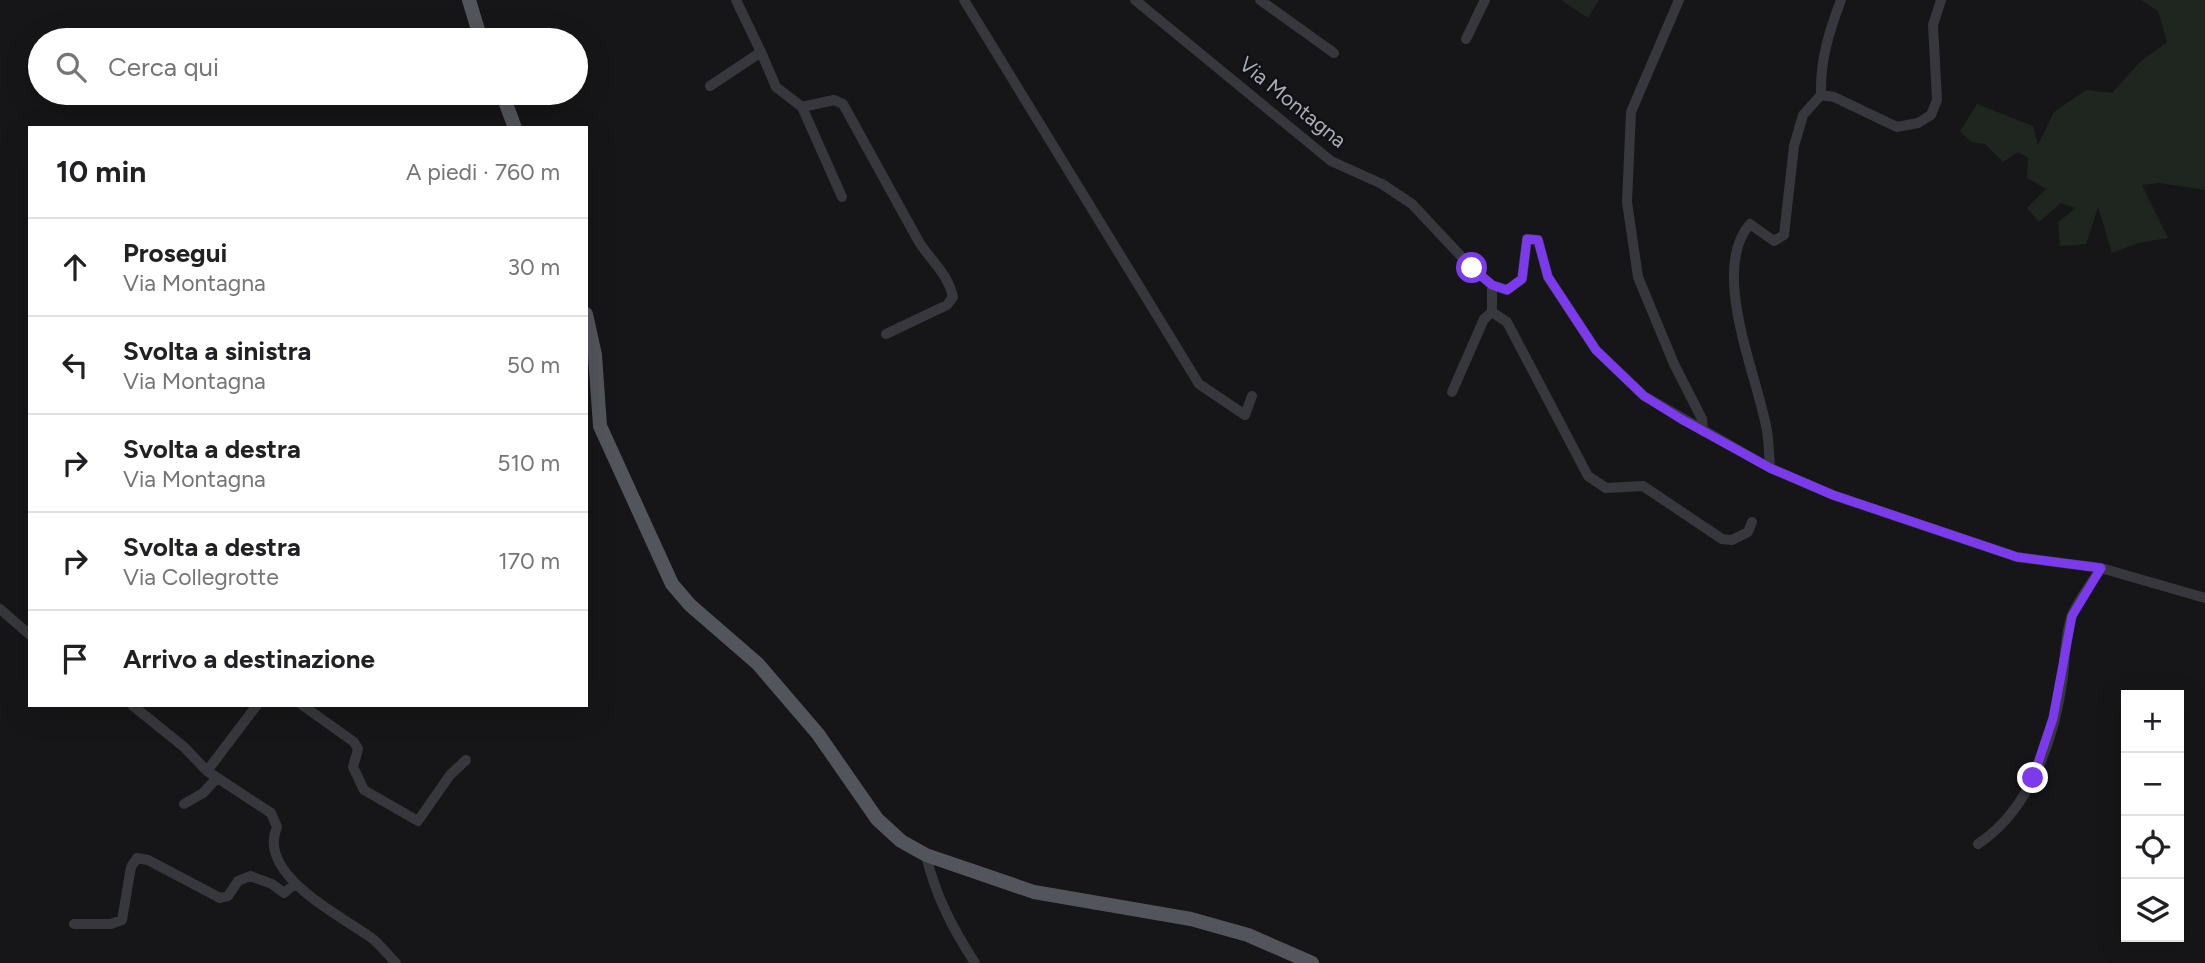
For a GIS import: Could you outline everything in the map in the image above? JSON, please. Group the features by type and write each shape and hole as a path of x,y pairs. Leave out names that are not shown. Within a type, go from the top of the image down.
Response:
{"main road":[{"path":"468,0 477,28"},
{"path":"506,105 514,126"},
{"path":"588,323 595,355 600,426 671,584 690,605 758,664 818,734 877,819 901,841 926,855 1034,892 1191,919 1248,935 1312,963"}],"street":[{"path":"736,0 776,87 802,107 842,197"},
{"path":"964,0 1199,384 1245,415 1252,396"},
{"name":"Via Montagna","path":"1135,0 1331,162 1382,184 1412,204 1444,242 1492,285"},
{"path":"1261,0 1334,53"},
{"path":"1466,39 1485,0"},
{"path":"1679,0 1631,112 1627,202 1638,277 1674,365 1702,419 1703,431"},
{"path":"1770,468 1767,430 1746,356 1734,288 1738,237 1750,224 1774,242 1784,235 1794,146 1803,116 1821,95 1820,70 1826,41 1841,0"},
{"path":"1821,95 1834,97 1897,127 1918,123 1931,115 1937,100 1933,25 1941,0"},
{"path":"710,86 761,52"},
{"path":"802,107 834,100 843,104 919,242 932,262 949,279 953,297 947,305 886,334"},
{"path":"1452,392 1484,319 1492,312 1492,285 1507,290 1522,279 1525,233 1538,240 1548,277 1596,350 1644,396 1770,468 1833,495 2017,557 2101,568 2205,598"},
{"path":"1492,312 1507,321 1588,477 1606,488 1643,486 1721,540 1732,540 1748,532 1752,522"},
{"path":"1978,844 2006,821 2033,778 2053,718 2072,616 2101,568"},
{"path":"0,609 28,633"},
{"path":"134,707 184,747 207,771 271,813 277,827 273,835 274,849 295,884 376,941 396,963"},
{"path":"207,771 255,707"},
{"path":"305,707 354,742 358,749 353,767 364,790 418,821 450,775 466,760"},
{"path":"184,804 203,793 217,778"},
{"path":"926,855 932,882 951,926 975,963"},
{"path":"74,924 111,924 122,920 131,867 137,858 148,860 220,898 228,896 238,881 250,876 272,884 284,893 295,884"}],"shaded area":[{"path":"1561,0 1599,0 1588,18"},
{"path":"2141,0 2205,0 2205,190 2160,183 2142,185 2168,238 2138,243 2112,253 2098,207 2086,244 2060,246 2058,222 2076,208 2061,203 2039,222 2027,208 2046,189 2027,178 2028,158 2018,152 2003,162 1985,144 1971,142 1960,131 1977,104 2033,126 2038,145 2054,112 2086,90 2112,93 2140,62 2167,42 2158,11"}],"route":[{"path":"1472,268 1492,285 1507,290 1522,279 1527,239 1538,240 1548,277 1596,350 1644,396 1681,419 1770,468 1833,495 2017,557 2057,565 2101,568 2072,616 2063,679 2033,778"}]}
